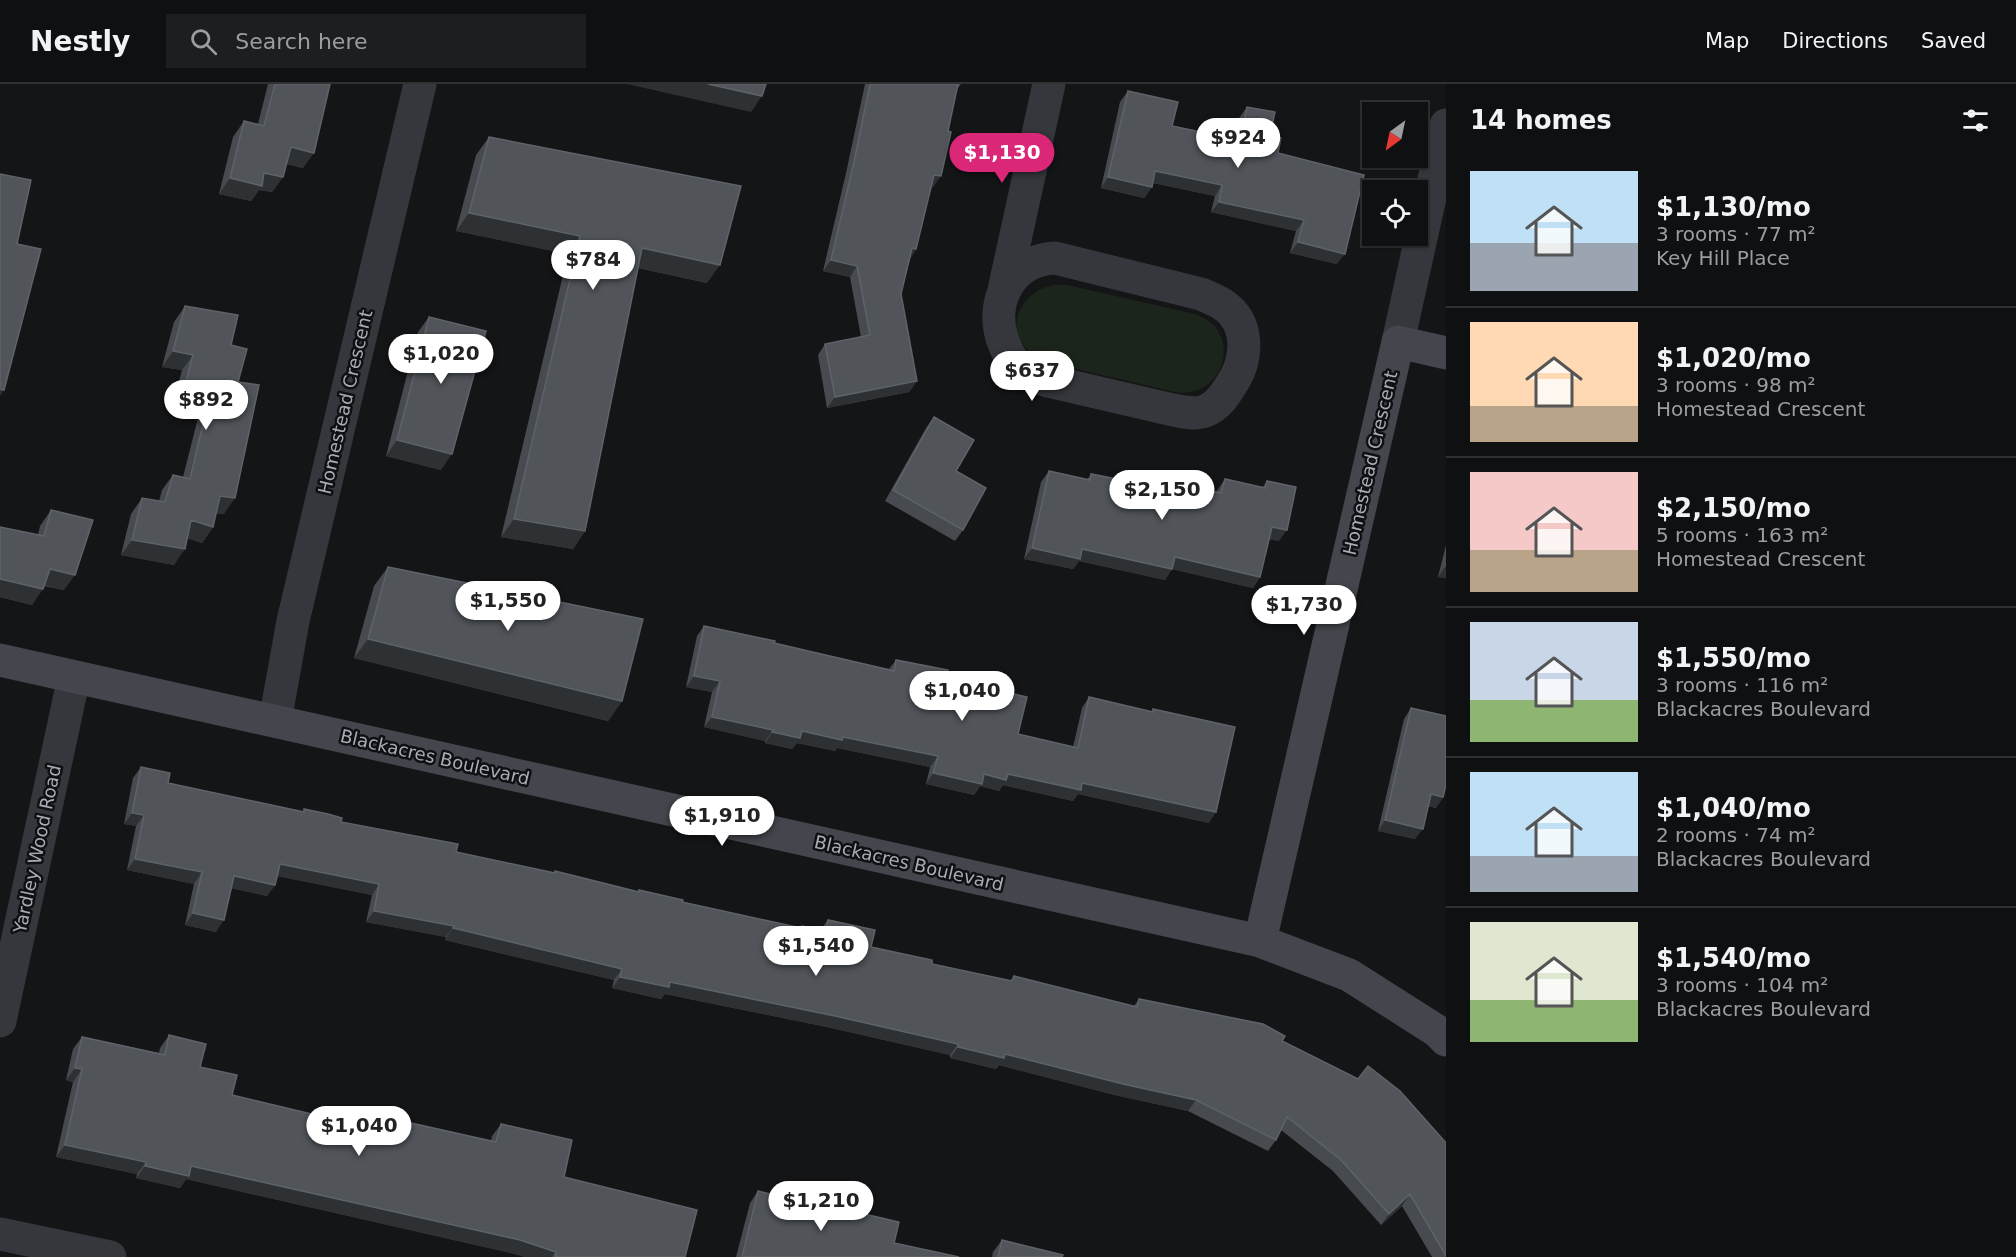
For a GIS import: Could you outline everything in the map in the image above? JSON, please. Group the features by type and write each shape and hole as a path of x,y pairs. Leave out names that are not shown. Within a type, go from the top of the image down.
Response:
{"street":[{"name":"Homestead Crescent","path":"275,722 293,621 420,84"},
{"path":"1004,294 1011,278 1025,267 1040,259 1055,258 1201,294 1222,303 1234,314 1241,326 1245,343 1238,375 1220,401 1206,411 1191,413 1048,381 1029,374 1015,363 1006,349 1000,331 999,312 1049,84"},
{"name":"Homestead Crescent","path":"1260,941 1446,125"},
{"path":"1398,342 1446,353"},
{"name":"Blackacres Boulevard","path":"0,660 1260,941 1349,975 1446,1040"},
{"name":"Yardley Wood Road","path":"0,1021 75,676"},
{"path":"0,1234 110,1257"}],"shaded area":[{"path":"1054,285 1067,285 1195,314 1205,319 1216,328 1222,339 1223,357 1218,373 1206,386 1198,390 1179,393 1043,361 1021,342 1017,333 1018,314 1028,298"}],"building":[{"path":"275,84 330,84 314,153 291,147 283,177 264,173 262,186 230,178 244,121 264,126"},
{"path":"708,84 766,84 762,96"},
{"path":"870,84 958,84 948,131 951,132 941,176 934,175 916,249 912,248 901,294 917,381 835,397 825,344 870,335 857,266 831,260"},
{"path":"1128,91 1178,102 1172,126 1234,139 1236,128 1242,130 1247,107 1275,112 1270,135 1281,138 1278,153 1364,175 1345,254 1298,242 1304,220 1219,202 1222,185 1155,171 1152,187 1108,177"},
{"path":"489,137 741,186 720,265 642,248 585,531 514,519 580,236 469,213"},
{"path":"0,174 31,180 17,244 41,249 4,390 0,389"},
{"path":"185,306 238,315 231,345 247,349 238,382 259,385 235,498 220,496 213,527 191,520 185,549 132,540 142,498 165,502 173,475 190,479 210,394 184,389 193,355 173,351"},
{"path":"429,317 486,331 452,454 397,440"},
{"path":"934,417 974,440 956,471 986,488 963,530 893,490"},
{"path":"1049,471 1090,480 1091,474 1178,491 1180,484 1221,493 1225,479 1265,488 1267,481 1296,487 1287,530 1272,527 1260,577 1175,557 1172,569 1082,549 1080,559 1032,548"},
{"path":"51,510 93,520 75,575 50,569 43,589 0,579 0,527 44,536"},
{"path":"388,567 643,619 622,701 368,639"},
{"path":"704,626 894,671 896,660 948,670 946,678 1027,697 1018,734 1078,748 1089,697 1153,712 1153,709 1235,727 1216,812 1082,783 1081,790 1008,774 1006,780 984,774 982,784 933,773 938,756 802,731 800,738 712,717 720,681 694,676"},
{"path":"1411,708 1446,716 1446,785 1443,797 1431,794 1423,829 1385,820"},
{"path":"141,767 170,773 168,783 304,812 304,809 328,814 342,818 341,822 458,844 456,852 555,873 555,871 801,928 802,926 825,932 828,920 875,930 871,947 932,960 932,964 1012,981 1014,976 1137,1007 1139,999 1263,1024 1285,1036 1282,1041 1358,1079 1368,1066 1400,1091 1446,1143 1446,1256 1410,1194 1389,1214 1341,1160 1287,1117 1276,1140 1196,1100 1005,1054 1004,1058 958,1047 958,1044 835,1016 670,982 669,987 620,977 622,969 453,928 454,926 374,911 379,884 280,864 275,885 234,876 224,920 193,913 202,872 135,859 144,815 132,813"},
{"path":"169,1035 206,1044 200,1067 237,1075 232,1095 345,1122 348,1109 496,1142 501,1124 572,1140 564,1177 697,1210 685,1257 558,1257 555,1256 556,1252 520,1240 191,1166 189,1176 145,1166 146,1162 65,1145 82,1069 75,1068 82,1037 165,1055"},
{"path":"758,1191 899,1222 894,1243 959,1257 742,1257"},
{"path":"1002,1240 1063,1255 1062,1257 998,1257"}]}
